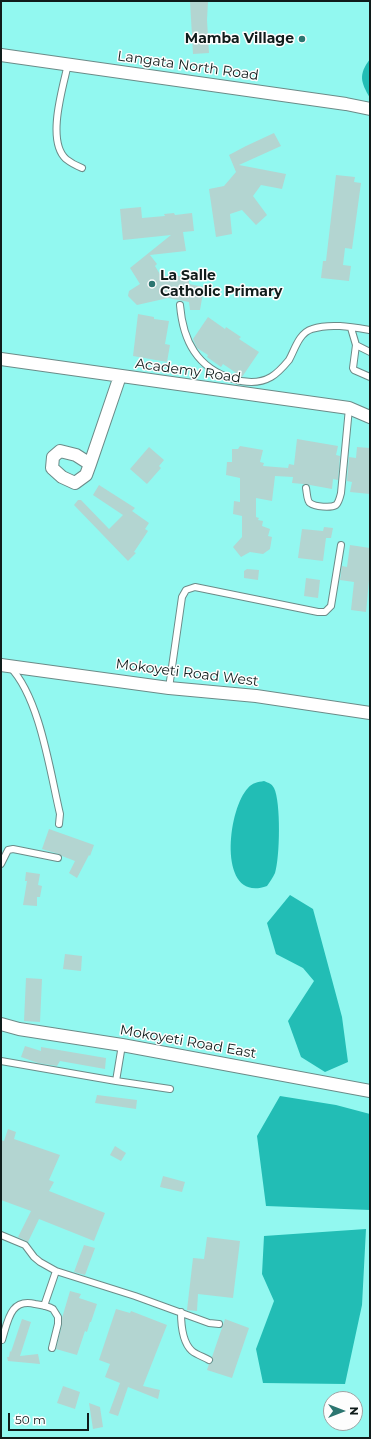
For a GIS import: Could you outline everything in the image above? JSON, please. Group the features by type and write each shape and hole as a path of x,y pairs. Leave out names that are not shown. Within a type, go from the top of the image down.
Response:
{"street":[{"name":"Langata North Road","path":"1,55 346,104 370,109"},
{"name":"Academy Road","path":"1,359 349,408 370,417"},
{"path":"90,464 120,376"},
{"name":"Mokoyeti Road West","path":"5,665 169,688 256,696 370,713"},
{"name":"Mokoyeti Road East","path":"1,1024 19,1029 122,1045 370,1091"}],"lane":[{"path":"68,64 57,110 56,130 59,149 65,158 82,168"},
{"path":"180,305 181,322 188,341 202,362 220,375 238,381 254,382 271,376 282,368 289,359 297,342 305,332 311,329 330,326 370,330"},
{"path":"351,328 356,345 353,368 354,370 370,377"},
{"path":"356,345 370,352"},
{"path":"306,488 308,501 314,505 334,506 337,503 341,493 349,408"},
{"path":"169,688 182,597 186,590 195,587 318,612 325,612 331,606 342,545"},
{"path":"5,665 16,674 29,697 39,725 60,814 58,824"},
{"path":"1,864 8,850 13,849 58,858"},
{"path":"116,1081 122,1045"},
{"path":"1,1061 170,1089"},
{"path":"1,1235 25,1245 34,1257 56,1271 135,1296 209,1323 219,1324"},
{"path":"44,1306 56,1271"},
{"path":"2,1340 8,1320 15,1307 20,1303 28,1302 54,1309 58,1318 58,1324 52,1348"},
{"path":"181,1312 181,1325 184,1337 192,1351 209,1360"}],"shaded area":[{"path":"1,1 370,1 370,1438 1,1438"},
{"path":"370,59 370,98 363,83 362,74"},
{"path":"264,781 269,783 274,788 278,805 279,830 277,866 275,873 267,886 251,888 240,881 233,869 231,852 232,833 235,815 241,799 250,786"},
{"path":"290,895 313,909 342,1017 348,1062 325,1072 301,1057 288,1021 314,981 303,968 276,954 267,923"},
{"path":"280,1096 336,1105 370,1114 370,1210 266,1206 257,1136"},
{"path":"366,1229 362,1305 345,1384 263,1383 256,1349 274,1301 262,1274 264,1236"}],"building":[{"path":"190,1 208,1 207,20 209,53 193,54"},
{"path":"274,133 281,146 239,165 286,174 282,189 261,185 253,196 267,215 256,225 242,210 230,214 232,234 216,237 209,189 224,186 236,172 229,155"},
{"path":"336,175 355,177 354,182 361,183 352,249 345,248 343,265 351,266 349,281 321,278 323,261 326,261"},
{"path":"141,207 142,218 165,216 164,214 174,213 175,215 192,213 194,231 183,232 186,251 150,255 157,264 155,266 161,276 189,276 189,284 204,287 200,310 190,310 189,302 168,298 137,305 128,296 129,291 140,284 130,268 171,235 123,240 120,209"},
{"path":"138,314 154,317 154,319 169,321 165,344 170,345 167,362 133,356"},
{"path":"208,317 225,329 226,327 241,337 239,339 259,352 242,377 223,364 221,367 207,357 208,355 197,348 193,339"},
{"path":"297,439 338,446 336,455 340,456 338,480 333,479 332,489 307,484 292,483 293,477 275,476 272,501 256,498 256,517 259,518 258,520 263,521 262,526 270,529 268,536 272,537 270,549 263,554 250,552 241,557 233,547 242,537 242,516 233,514 234,501 240,502 240,478 226,475 227,462 232,462 232,449 238,449 240,446 263,450 260,462 264,463 263,466 288,468 289,464 294,465"},
{"path":"149,447 164,460 159,466 161,468 147,484 130,469"},
{"path":"357,447 370,448 370,494 350,492 352,482 347,481 349,457 356,458"},
{"path":"99,485 135,508 132,511 149,523 145,529 148,531 134,552 136,553 128,561 74,505 78,500 81,500 109,529 123,515 93,495"},
{"path":"324,527 333,528 331,538 326,538 323,561 298,558 302,529 323,531"},
{"path":"350,545 370,548 370,570 366,612 351,610 354,582 340,580 342,566 347,567"},
{"path":"247,569 259,570 258,580 244,578 244,571"},
{"path":"306,578 320,580 318,598 304,596"},
{"path":"49,829 94,845 90,856 89,855 77,878 69,873 75,861 42,849"},
{"path":"26,872 40,874 38,885 42,886 40,897 37,897 37,906 23,905 27,881 25,881"},
{"path":"65,954 82,956 81,971 63,969"},
{"path":"26,978 42,979 40,1022 24,1021"},
{"path":"25,1046 41,1051 41,1047 106,1058 105,1069 60,1061 57,1066 38,1063 21,1057"},
{"path":"97,1095 137,1100 136,1109 95,1103"},
{"path":"8,1129 16,1132 14,1139 60,1155 49,1180 54,1182 49,1191 105,1213 94,1241 39,1219 28,1242 18,1237 31,1211 1,1200 1,1140 4,1141"},
{"path":"115,1146 126,1153 121,1161 110,1155"},
{"path":"163,1176 185,1182 182,1192 160,1187"},
{"path":"207,1237 240,1241 233,1298 198,1294 197,1311 187,1310 193,1258 204,1259"},
{"path":"84,1245 95,1248 85,1275 74,1272"},
{"path":"70,1291 81,1294 79,1298 97,1304 87,1332 85,1331 77,1355 56,1349 62,1325 62,1318"},
{"path":"116,1309 130,1313 131,1311 167,1325 143,1386 160,1390 158,1399 128,1387 118,1416 109,1413 120,1383 105,1377 110,1364 99,1360"},
{"path":"22,1319 31,1322 20,1356 38,1354 40,1364 8,1361 7,1357 9,1357 10,1351 11,1352"},
{"path":"225,1319 249,1328 232,1378 207,1370 209,1364 213,1362 212,1357"},
{"path":"63,1386 80,1392 75,1409 57,1403"},
{"path":"89,1403 100,1407 103,1427 93,1429"}],"place":[{"name":"Mamba Village","path":"302,39"},
{"name":"La Salle Catholic Primary","path":"152,284"}]}
